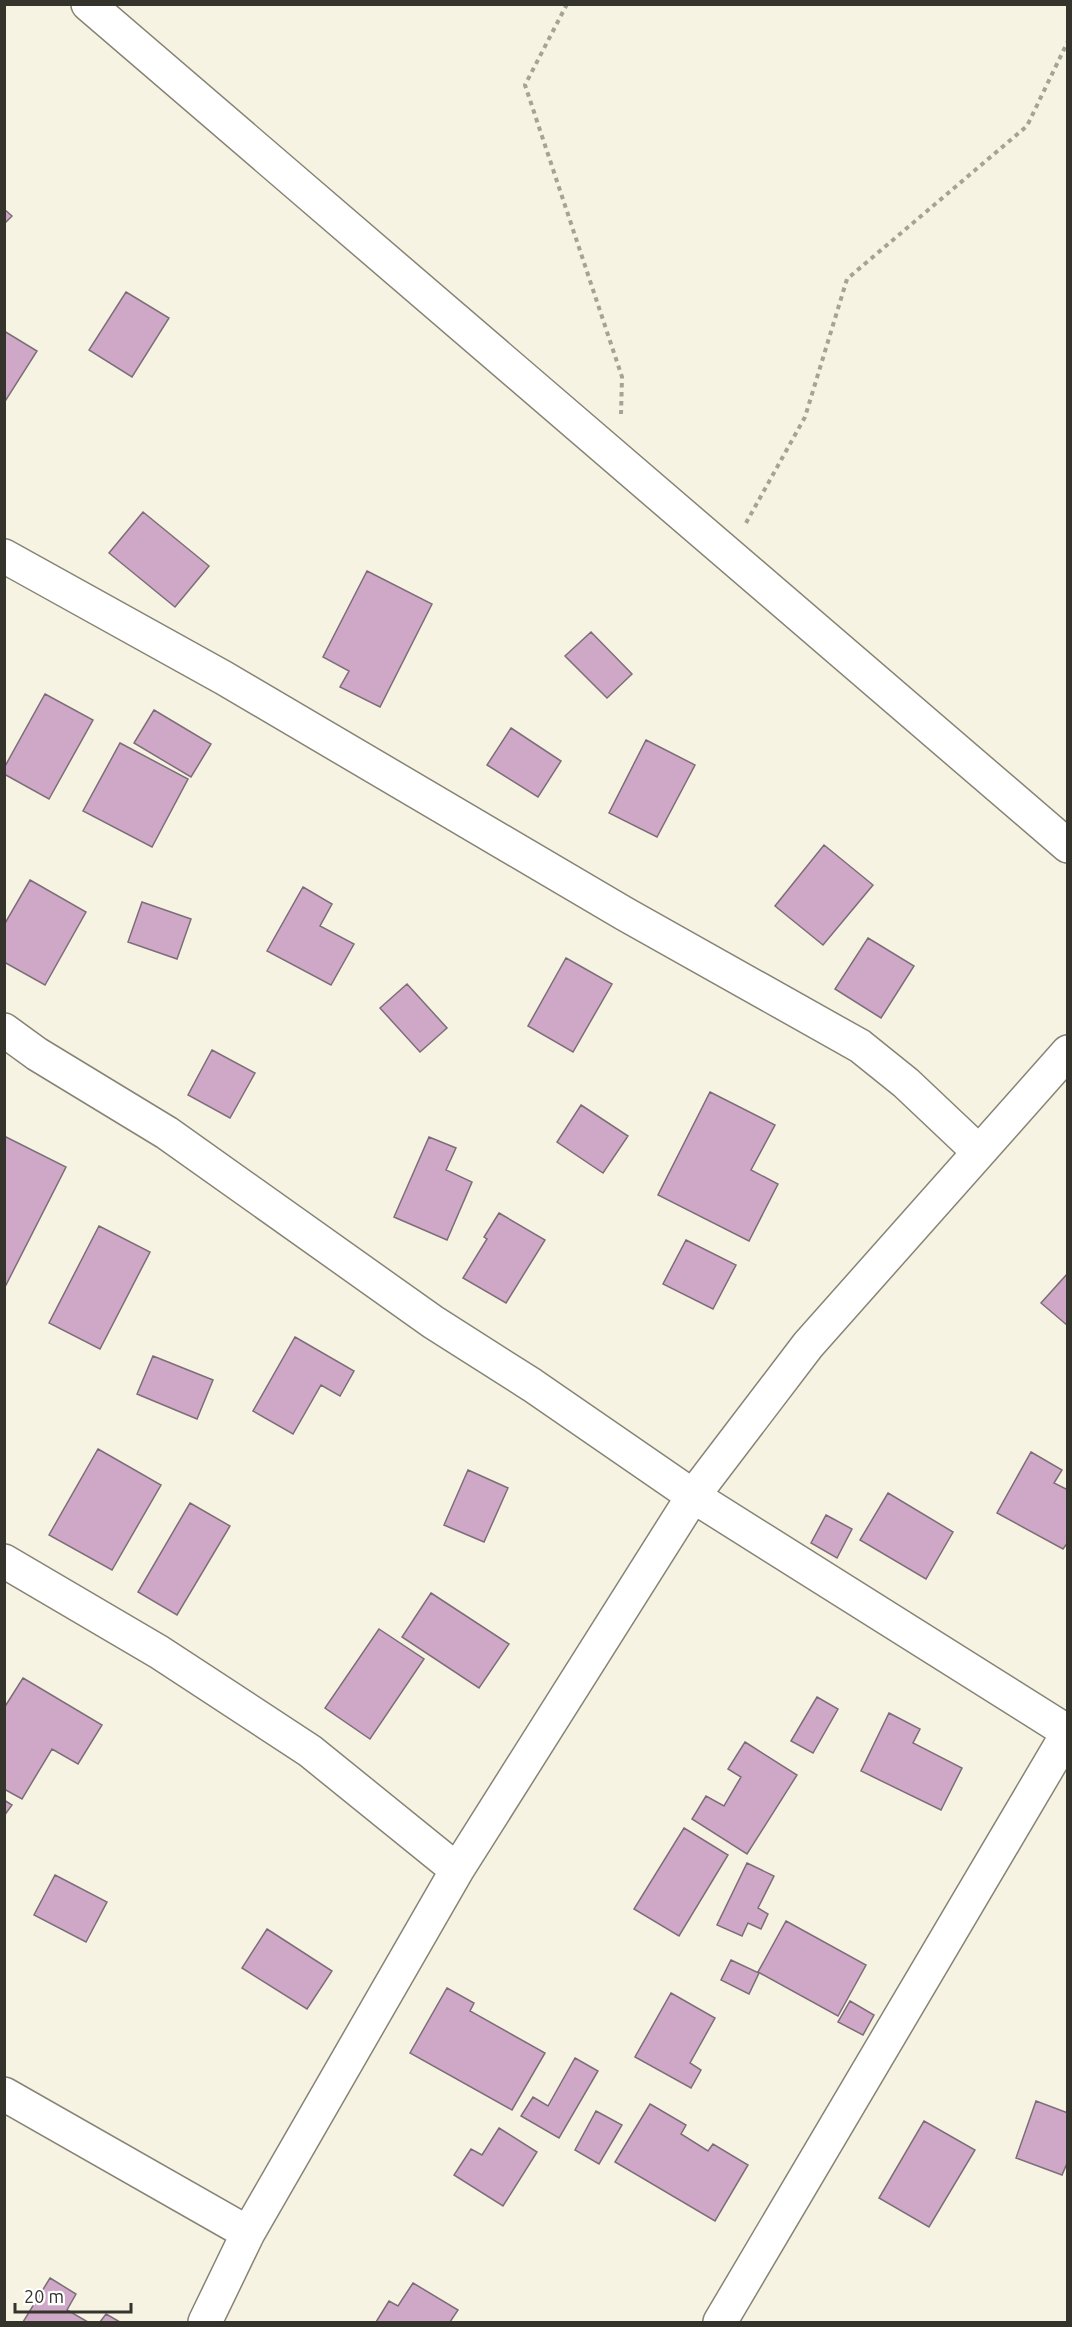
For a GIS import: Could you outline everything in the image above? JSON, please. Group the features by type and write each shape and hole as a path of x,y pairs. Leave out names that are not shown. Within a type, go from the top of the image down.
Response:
{"street":[{"path":"88,4 1068,846"},
{"path":"4,556 224,678 625,914 860,1046 906,1083 979,1152"},
{"path":"4,1030 37,1054 167,1133 433,1322 532,1386 693,1496 1068,1732 720,2322"},
{"path":"205,2322 248,2233 457,1870 693,1496 808,1345 1068,1052"},
{"path":"4,1561 159,1652 310,1751 457,1870"},
{"path":"4,2094 248,2233"}],"path":[{"path":"567,4 525,85 622,377 620,463"},
{"path":"728,555 805,417 847,279 1027,126 1068,41"}],"building":[{"path":"4,209 12,216 4,224"},
{"path":"126,292 169,318 132,377 89,350"},
{"path":"4,331 37,351 4,403"},
{"path":"143,512 209,566 175,607 109,553"},
{"path":"367,571 432,604 380,707 340,687 349,671 323,657"},
{"path":"591,632 632,674 607,698 565,656"},
{"path":"45,694 93,720 49,799 4,774 4,768"},
{"path":"154,710 211,744 191,777 134,743"},
{"path":"511,728 561,761 538,797 487,765"},
{"path":"646,740 695,765 657,837 609,813"},
{"path":"120,743 188,779 152,847 83,811"},
{"path":"824,845 873,885 823,945 775,906"},
{"path":"30,880 86,912 45,985 4,962 4,925"},
{"path":"303,887 332,904 320,926 354,944 331,985 267,951"},
{"path":"142,902 191,919 177,959 128,942"},
{"path":"868,938 914,966 881,1018 835,989"},
{"path":"566,958 612,984 573,1052 528,1026"},
{"path":"407,984 447,1028 420,1052 380,1008"},
{"path":"212,1050 255,1073 230,1118 188,1095"},
{"path":"710,1092 775,1125 751,1170 778,1184 749,1241 658,1195"},
{"path":"581,1105 628,1136 603,1173 557,1142"},
{"path":"4,1136 66,1167 6,1285 4,1284"},
{"path":"429,1137 456,1148 446,1170 472,1182 447,1240 394,1217"},
{"path":"499,1213 545,1240 506,1303 463,1278 487,1239 484,1237"},
{"path":"99,1226 150,1252 100,1349 49,1323"},
{"path":"686,1240 736,1265 713,1309 663,1284"},
{"path":"1068,1273 1068,1326 1041,1303"},
{"path":"295,1337 354,1371 340,1396 321,1385 293,1434 253,1411"},
{"path":"153,1356 213,1380 197,1419 137,1394"},
{"path":"98,1449 161,1485 112,1570 49,1535"},
{"path":"1031,1452 1062,1470 1054,1483 1068,1490 1068,1542 1063,1549 997,1513"},
{"path":"468,1470 508,1488 484,1542 444,1525"},
{"path":"888,1493 953,1532 926,1579 860,1540"},
{"path":"190,1503 230,1526 177,1615 138,1592"},
{"path":"826,1515 852,1529 837,1558 811,1543"},
{"path":"431,1593 509,1644 479,1688 402,1637"},
{"path":"379,1629 424,1659 370,1739 325,1708"},
{"path":"23,1678 102,1725 78,1764 52,1749 22,1799 4,1789 4,1708"},
{"path":"817,1697 838,1709 813,1753 791,1741"},
{"path":"889,1713 920,1729 913,1743 962,1768 941,1810 861,1771"},
{"path":"745,1742 797,1775 747,1854 692,1819 706,1796 724,1806 741,1777 728,1769"},
{"path":"4,1800 12,1805 4,1816"},
{"path":"684,1828 728,1855 679,1936 634,1909"},
{"path":"747,1863 774,1876 758,1908 768,1914 761,1929 748,1923 742,1936 717,1925"},
{"path":"55,1875 107,1902 86,1942 34,1915"},
{"path":"786,1921 866,1965 838,2016 758,1972"},
{"path":"267,1929 332,1971 307,2009 242,1968"},
{"path":"731,1960 759,1973 749,1994 721,1980"},
{"path":"447,1988 474,2003 470,2011 545,2053 512,2110 410,2053"},
{"path":"671,1993 715,2018 690,2063 701,2070 691,2088 635,2057"},
{"path":"850,2001 874,2015 863,2035 838,2022"},
{"path":"575,2058 598,2071 559,2138 521,2116 533,2097 548,2106"},
{"path":"1036,2101 1068,2113 1068,2161 1062,2175 1016,2158"},
{"path":"650,2104 686,2125 681,2134 708,2151 713,2144 748,2165 715,2221 615,2162"},
{"path":"596,2111 622,2125 599,2164 575,2150"},
{"path":"924,2121 975,2150 929,2227 879,2198"},
{"path":"499,2128 537,2152 503,2206 454,2175 471,2149 482,2155"},
{"path":"50,2278 76,2294 67,2310 88,2322 23,2322"},
{"path":"413,2283 458,2310 450,2322 376,2322 389,2301 398,2306"},
{"path":"106,2314 120,2322 100,2322"}]}
